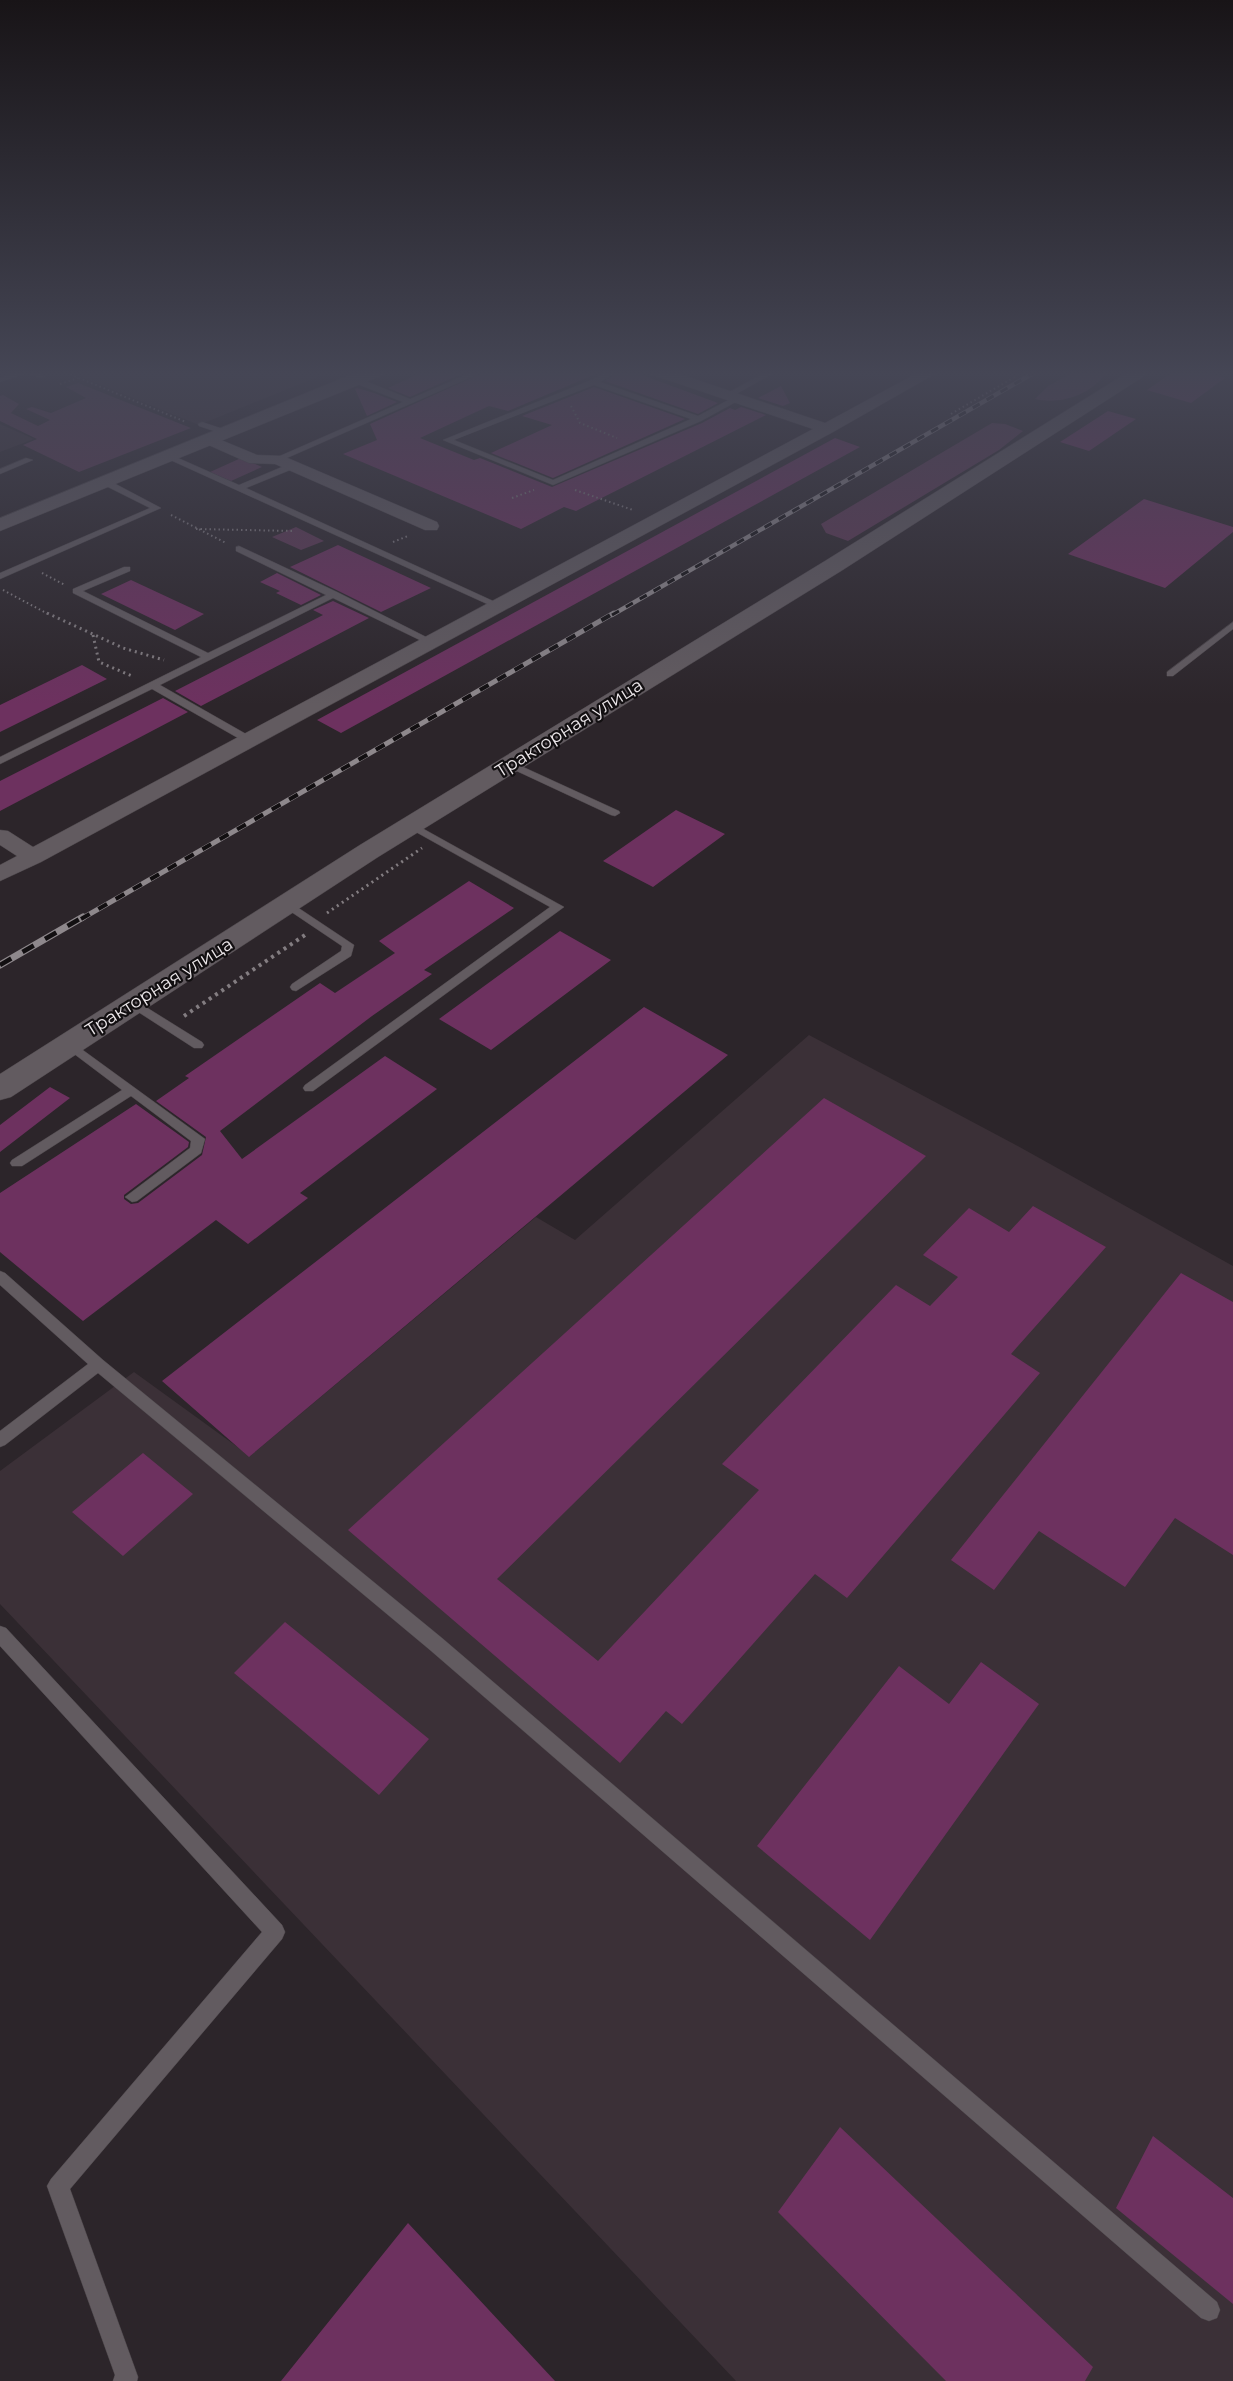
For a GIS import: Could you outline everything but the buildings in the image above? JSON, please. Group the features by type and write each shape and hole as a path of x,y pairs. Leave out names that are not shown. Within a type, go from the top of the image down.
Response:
{"street":[{"path":"0,525 105,482"},
{"path":"329,482 431,526"},
{"path":"0,874 728,482"},
{"name":"Тракторная улица","path":"0,1089 411,825 966,482"},
{"path":"0,836 33,857"}],"lane":[{"path":"105,482 157,508"},
{"path":"226,482 499,606"},
{"path":"239,488 250,482"},
{"path":"0,576 157,508"},
{"path":"239,549 431,642"},
{"path":"76,591 127,569"},
{"path":"76,591 208,657"},
{"path":"0,761 334,594"},
{"path":"1170,674 1233,625"},
{"path":"153,685 249,740"},
{"path":"510,764 615,813"},
{"path":"309,1088 558,907 411,825"},
{"path":"288,905 348,945 347,953 296,987"},
{"path":"132,1003 198,1044"},
{"path":"69,1044 198,1139 196,1150 132,1197"},
{"path":"17,1163 131,1090"},
{"path":"0,1277 98,1364 436,1644 1209,2310"},
{"path":"0,1440 98,1364"},
{"path":"0,1634 275,1932 58,2186 127,2377 124,2381"}],"path":[{"path":"554,483 659,519"},
{"path":"157,508 196,530 239,549"},
{"path":"370,548 396,542 431,526"},
{"path":"196,530 330,529"},
{"path":"26,564 76,591"},
{"path":"0,589 143,656 191,666"},
{"path":"92,634 99,662 153,685"},
{"path":"168,1026 435,839"}],"shaded area":[{"path":"892,482 946,482 848,541 826,533 821,524"},
{"path":"296,527 324,541 301,550 272,537"},
{"path":"809,1035 1014,1144 1233,1266 1233,2381 736,2381 0,1604 0,1471 134,1372 250,1456 536,1217 575,1240"}],"railway":[{"path":"612,615 843,482"},
{"path":"81,919 614,613"},
{"path":"0,965 83,917"}]}
